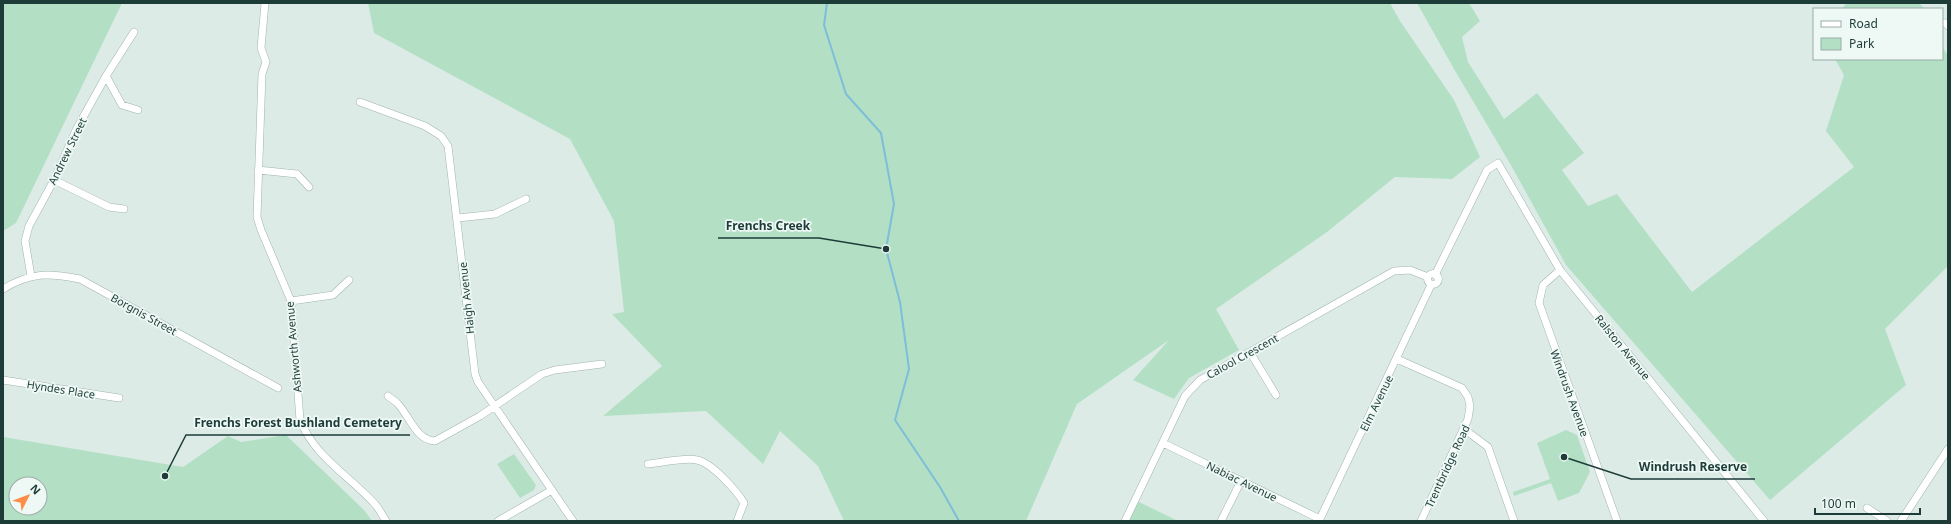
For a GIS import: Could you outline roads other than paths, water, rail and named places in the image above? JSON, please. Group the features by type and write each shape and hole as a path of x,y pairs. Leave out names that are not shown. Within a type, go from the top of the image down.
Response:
{"street":[{"name":"Ashworth Avenue","path":"265,3 261,48 266,62 262,74 257,217 291,301 300,420 306,436 316,449 374,504 386,521"},
{"name":"Andrew Street","path":"31,276 24,241 29,226 54,180 76,130 106,76 134,32"},
{"path":"106,76 122,105 138,110"},
{"name":"Haigh Avenue","path":"360,102 425,126 441,136 448,146 458,218 475,374 478,382 573,521"},
{"name":"Ralston Avenue","path":"1431,276 1486,170 1498,163 1560,270 1764,521"},
{"path":"258,170 297,174 309,187"},
{"path":"54,180 109,207 124,209"},
{"path":"458,218 495,214 526,199"},
{"name":"Calool Crescent","path":"1125,521 1184,396 1200,380 1394,271 1410,270 1431,276"},
{"name":"Windrush Avenue","path":"1560,270 1543,285 1538,303 1617,521"},
{"name":"Borgnis Street","path":"3,289 31,276 55,274 80,279 278,388"},
{"name":"Elm Avenue","path":"1320,520 1431,285 1438,281 1437,276 1431,276"},
{"path":"291,301 333,295 350,280"},
{"path":"1250,352 1276,395"},
{"name":"Trentbridge Road","path":"1397,359 1462,388 1468,397 1470,406 1464,429 1421,521"},
{"path":"388,396 398,403 421,436 435,441 480,416 542,374 555,370 602,364"},
{"name":"Hyndes Place","path":"3,380 119,398"},
{"path":"1464,429 1488,447 1514,521"},
{"name":"Nabiac Avenue","path":"1163,443 1320,520"},
{"path":"1901,521 1948,449"},
{"path":"648,464 695,459 705,462 737,492 744,503 737,521"},
{"path":"1221,521 1241,481"},
{"path":"498,521 552,490"},
{"path":"1867,508 1887,521"}],"waterway":[{"path":"827,3 824,25 846,94 881,133 894,204 886,249 900,302 909,369 895,420 940,487 959,521"}],"place":[{"name":"Frenchs Creek","path":"886,249"},
{"name":"Windrush Reserve","path":"1564,457"},
{"name":"Frenchs Forest Bushland Cemetery","path":"165,476"}]}
